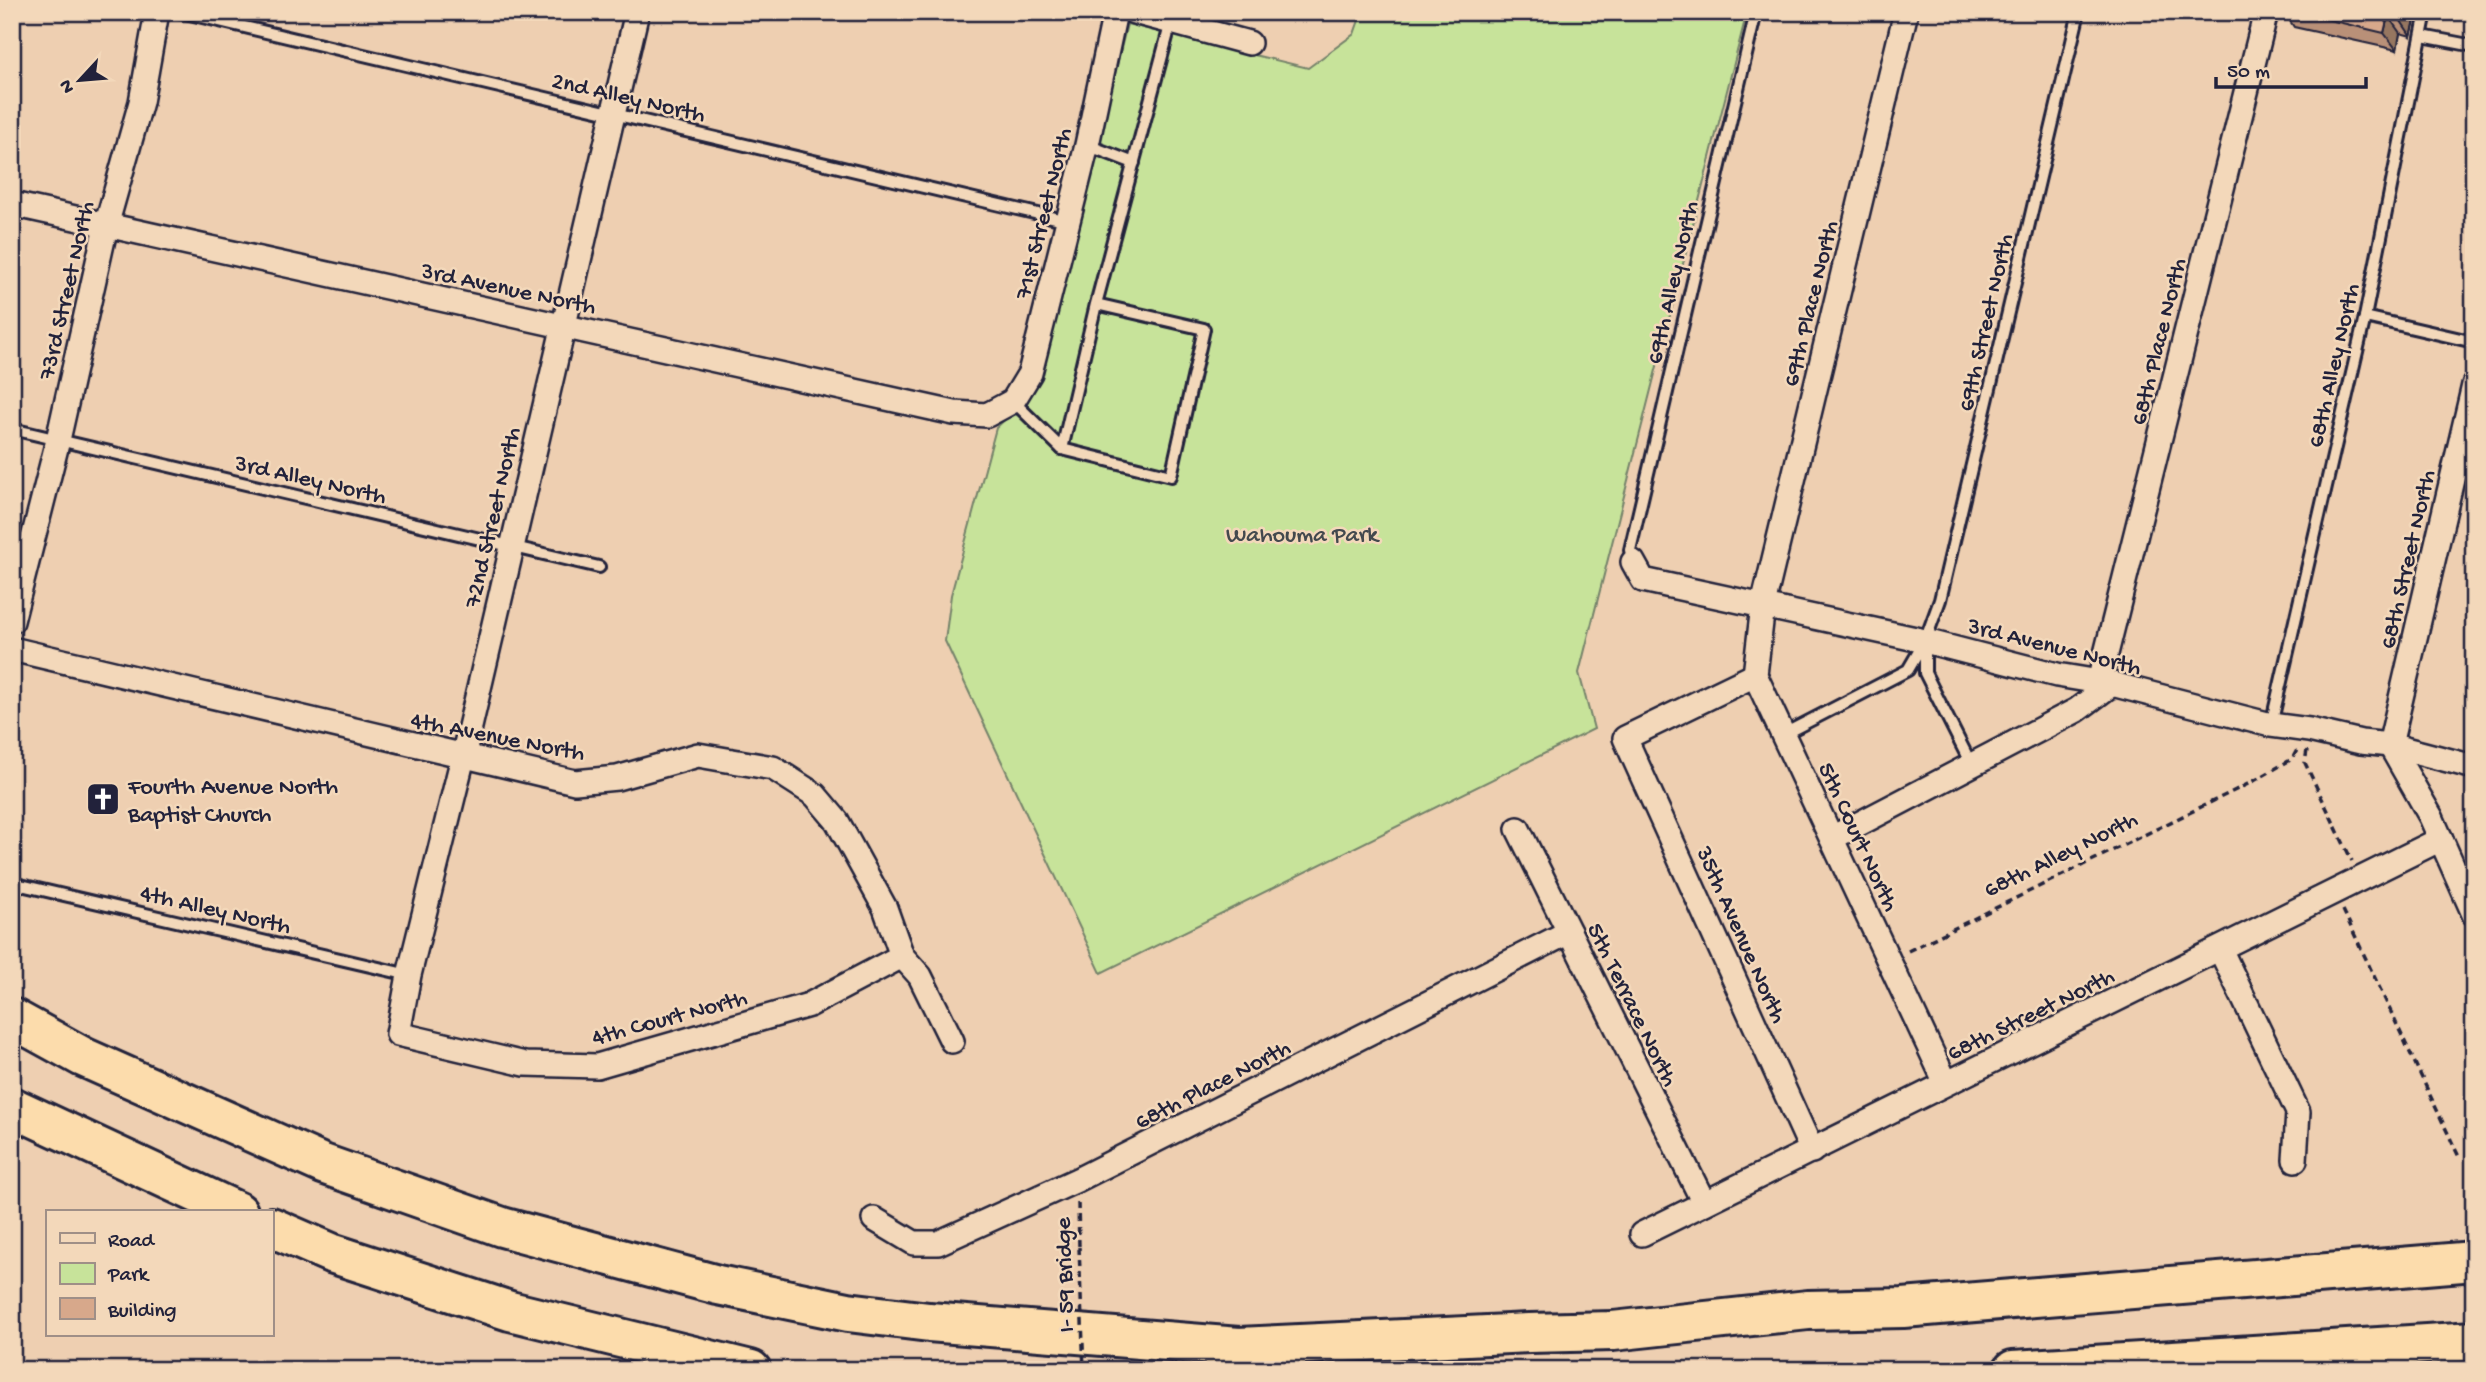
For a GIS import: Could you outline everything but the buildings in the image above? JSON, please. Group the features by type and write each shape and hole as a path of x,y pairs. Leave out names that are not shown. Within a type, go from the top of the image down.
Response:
{"highway":[{"path":"12,1018 83,1057 323,1164 502,1227 718,1285 848,1312 929,1322 1239,1347 1613,1331 1808,1310 1903,1308 2474,1261"},
{"path":"12,1107 234,1210"},
{"path":"273,1228 331,1253 510,1311 751,1370"},
{"path":"2013,1370 2474,1341"}],"street":[{"name":"73rd Street North","path":"12,621 58,440 106,226 141,102 157,12"},
{"name":"72nd Street North","path":"398,1034 409,975 463,757 636,12"},
{"name":"71st Street North","path":"1003,407 1030,373 1087,145 1115,12"},
{"path":"1134,12 1249,43"},
{"name":"69th Place North","path":"1763,606 1906,12"},
{"name":"68th Place North","path":"2106,683 2266,12"},
{"name":"3rd Avenue North","path":"12,204 954,413 987,415 1003,407"},
{"name":"68th Street North","path":"2390,745 2474,385"},
{"name":"3rd Avenue North","path":"1633,562 1643,580 1925,640 2057,675 2106,683 2271,725 2390,745 2474,767"},
{"path":"1755,675 1763,606"},
{"name":"4th Avenue North","path":"12,649 575,782 617,778 698,755 773,768 815,795 837,821 885,908 902,956 920,976 952,1041"},
{"name":"5th Court North","path":"1755,675 1947,1083"},
{"name":"35th Avenue North","path":"1755,675 1625,738 1812,1152"},
{"path":"1832,838 2077,710 2106,683"},
{"path":"2390,745 2441,839 2474,914"},
{"name":"5th Terrace North","path":"1518,830 1704,1203"},
{"name":"68th Street North","path":"1642,1234 2441,839"},
{"name":"68th Place North","path":"874,1219 915,1243 938,1243 1077,1180 1569,932"},
{"path":"2220,949 2298,1112 2295,1160"},
{"name":"4th Court North","path":"398,1034 525,1064 597,1066 809,1005 902,956"}],"lane":[{"name":"2nd Alley North","path":"181,12 1068,220"},
{"name":"69th Alley North","path":"1633,562 1630,550 1756,12"},
{"name":"69th Street North","path":"1925,640 1940,600 2079,12"},
{"name":"68th Alley North","path":"2271,725 2365,317 2426,12"},
{"path":"1062,449 1096,304 1171,22"},
{"path":"2422,36 2474,46"},
{"path":"1087,145 1133,163"},
{"path":"1003,407 1062,449 1171,476 1205,330 1096,304"},
{"path":"2365,317 2474,342"},
{"name":"3rd Alley North","path":"12,429 599,567"},
{"path":"1784,734 1908,670 1925,640"},
{"path":"1925,640 1925,673 1972,766"},
{"name":"4th Alley North","path":"12,883 409,975"}],"path":[{"path":"2309,730 2305,763 2361,878"},
{"name":"68th Alley North","path":"1890,960 2252,782 2292,759 2309,730"},
{"path":"2335,893 2460,1159"},
{"name":"I- 59 Bridge","path":"1077,1180 1084,1370"}],"green space":[{"name":"Wahouma Park","path":"1362,12 1747,12 1579,673 1594,729 1101,973 945,641 951,595 996,428 1028,398 1040,378 1127,24 1308,68 1354,34"}],"place":[{"name":"Fourth Avenue North Baptist Church","path":"103,799"}]}
